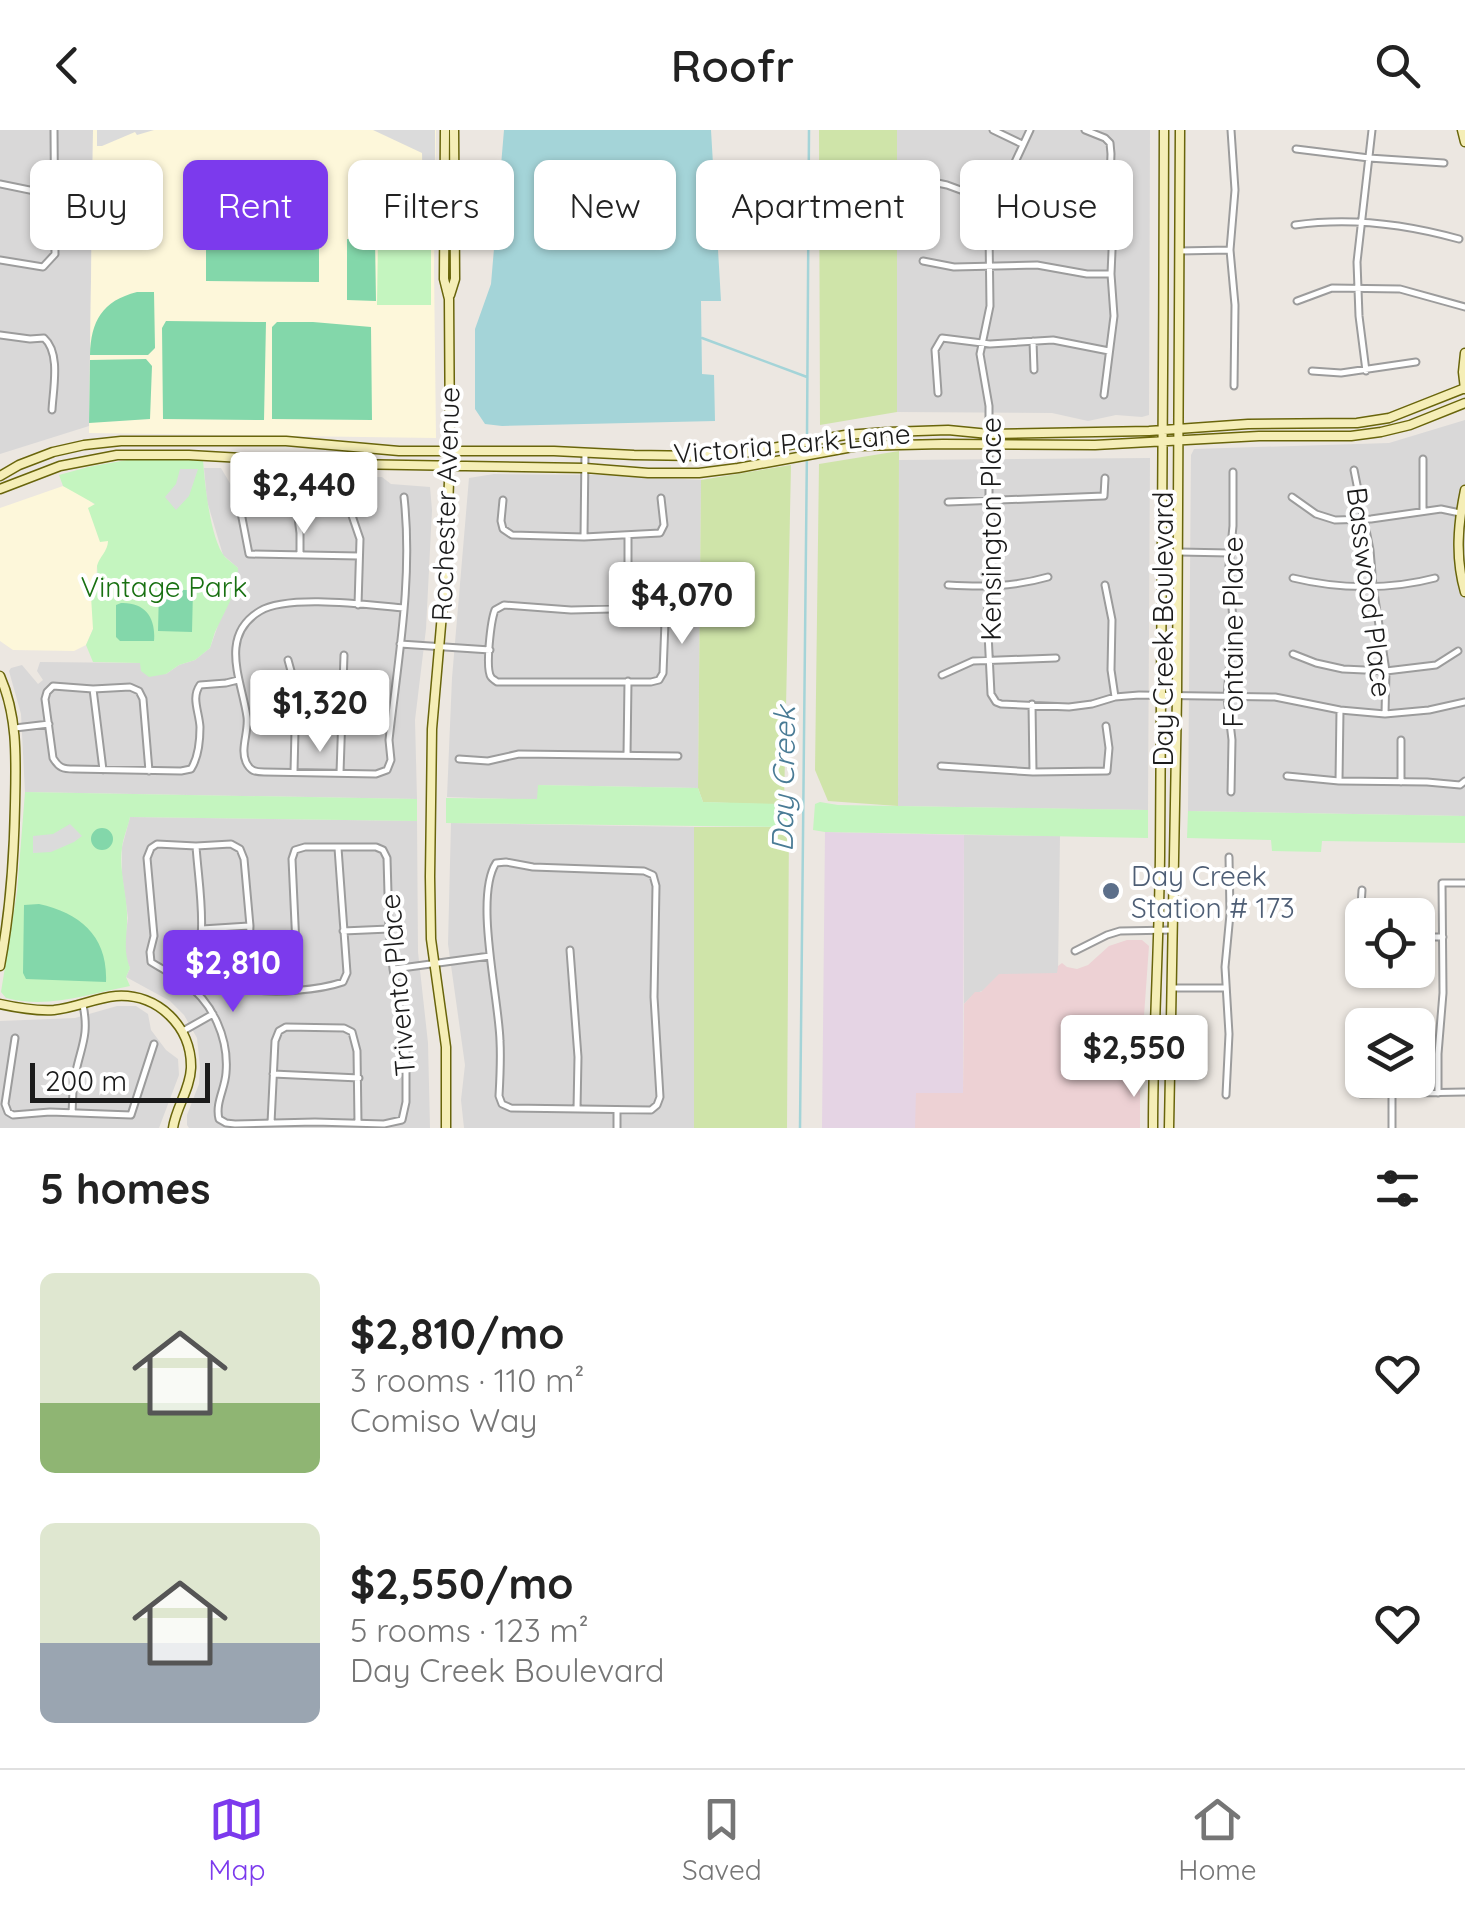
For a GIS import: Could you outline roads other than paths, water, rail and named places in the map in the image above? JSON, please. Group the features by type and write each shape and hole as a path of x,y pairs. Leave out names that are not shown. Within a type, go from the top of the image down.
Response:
{"street":[{"path":"54,130 54,160"},
{"name":"Rochester Avenue","path":"445,130 444,279 449,300 450,452 446,586 431,753 430,908 446,1047 446,1128"},
{"name":"Rochester Avenue","path":"449,300 455,279 454,130"},
{"path":"993,130 1022,144"},
{"name":"Kensington Place","path":"1015,160 1030,130"},
{"path":"1085,130 1110,143 1110,160"},
{"name":"Day Creek Boulevard","path":"1153,1128 1162,696 1164,130"},
{"name":"Day Creek Boulevard","path":"1168,1128 1178,696 1180,130"},
{"path":"1231,130 1235,190 1230,250 1236,305 1234,386"},
{"path":"1366,371 1356,262 1372,130"},
{"path":"1462,130 1465,142"},
{"path":"1296,149 1444,163"},
{"path":"0,184 30,190"},
{"path":"1295,224 1361,222 1420,228 1459,239"},
{"path":"0,260 44,268 55,250"},
{"name":"Kensington Place","path":"988,250 990,306 980,362 988,395 989,502 994,544 987,613 991,694 1001,704 1032,704"},
{"path":"1104,395 1114,316 1112,250"},
{"path":"1179,251 1230,250"},
{"path":"923,261 954,268 1037,265 1111,274"},
{"path":"1297,301 1332,288 1400,289 1465,307"},
{"path":"0,335 44,338 51,344 52,410"},
{"path":"938,393 935,350 942,338 982,343 1054,340 1109,351"},
{"path":"1033,341 1034,370"},
{"path":"1465,354 1465,390"},
{"path":"1312,371 1341,374 1416,362"},
{"name":"Victoria Park Lane","path":"0,489 60,466 117,455 699,472 888,445 1095,445 1162,436 1178,430 1248,424 1370,422 1465,390"},
{"name":"Victoria Park Lane","path":"0,476 52,452 110,442 307,442 399,451 717,455 845,435 948,430 1162,436 1177,440 1351,436 1410,426 1465,403"},
{"path":"584,537 585,453"},
{"path":"1423,459 1423,512"},
{"path":"348,464 347,500 360,539 358,604"},
{"name":"Basswood Place","path":"1354,470 1370,550 1386,670 1385,714"},
{"name":"Fontaine Place","path":"1231,792 1228,696 1233,622 1229,581 1233,472"},
{"path":"948,502 1104,496 1105,478"},
{"path":"1465,490 1457,546 1465,592"},
{"path":"295,494 300,554"},
{"path":"404,497 408,532 404,608 387,770 376,774 340,774 254,772 248,767 244,757 248,720 234,658 238,639 250,619 285,602 404,608"},
{"path":"1292,497 1316,514 1335,520 1371,520 1440,510 1460,513"},
{"path":"238,498 249,554 359,556"},
{"path":"503,500 503,529 512,535 584,537 660,533 664,526 661,498"},
{"path":"628,536 628,610"},
{"path":"1178,552 1230,553"},
{"path":"948,585 990,588 1048,577"},
{"path":"1293,578 1318,584 1373,586 1410,585 1435,578"},
{"path":"1105,584 1112,620 1115,698"},
{"path":"504,605 628,610 653,608 660,612 664,622 660,680 497,682 491,678 488,666 492,620 495,610 504,605"},
{"path":"400,644 490,650"},
{"path":"1293,654 1343,669 1386,670 1436,665 1458,652"},
{"path":"340,774 344,655"},
{"path":"942,676 972,661 1056,658"},
{"path":"288,660 296,688 294,772"},
{"path":"0,676 15,728 14,844 0,966"},
{"path":"149,771 143,698 139,691 130,687 53,686 47,692 52,758 57,766 64,769 186,772 195,765 200,724 196,689 200,685 238,680"},
{"path":"627,755 628,681"},
{"path":"93,689 103,770"},
{"path":"1033,772 1032,704 1069,707 1115,698 1228,696 1274,697 1385,714 1464,702 1465,710"},
{"path":"1339,781 1340,710"},
{"path":"15,728 49,724"},
{"path":"940,766 1107,772 1106,726"},
{"path":"1401,740 1401,782"},
{"path":"459,759 488,761 518,754 678,756"},
{"path":"1287,776 1460,785 1465,781"},
{"path":"271,1123 279,1031 344,1028 352,1032 358,1051 358,1123 234,1124 219,1119 227,1070 225,1042 213,1014 188,984 151,962 154,936 147,858 150,848 158,844 231,844 240,848 250,926 250,989 298,989 333,986 343,982 346,973 338,848 305,846 295,850 292,859 298,989"},
{"path":"188,984 196,968 202,930 196,846"},
{"name":"Trivento Place","path":"338,848 376,846 384,850 387,858 393,969 406,1044 406,1102 402,1120 394,1124 358,1123"},
{"path":"1226,1094 1229,856"},
{"path":"496,863 653,874 658,1104 651,1110 511,1108 502,1104 500,1040 490,956 489,886 490,872 496,863"},
{"path":"1438,1093 1442,883 1465,883"},
{"path":"1362,890 1362,898"},
{"path":"202,930 250,926"},
{"path":"343,931 389,929"},
{"path":"1075,951 1112,933 1173,930"},
{"path":"1435,937 1443,937"},
{"path":"570,950 578,1109"},
{"path":"393,969 490,956"},
{"path":"1171,988 1226,988"},
{"path":"0,1004 48,1010 114,996 154,1003 183,1031 190,1052 190,1081 177,1108 173,1128"},
{"path":"72,1113 74,1074 86,1040 83,1005"},
{"path":"183,1031 213,1014"},
{"path":"15,1038 5,1104 13,1114 131,1115 154,1044"},
{"path":"273,1074 358,1078"},
{"path":"1435,1093 1465,1092"},
{"path":"1392,1098 1392,1128"},
{"path":"617,1110 617,1128"}],"water":[{"path":"504,130 711,130 713,160 696,160 696,250 718,250 721,301 701,301 702,374 714,375 715,421 485,424 475,409 475,329 491,284 494,250 514,250 514,160 501,160"}],"waterway":[{"name":"Day Creek","path":"807,438 809,130"},
{"path":"702,338 807,377"},
{"name":"Day Creek","path":"800,1128 807,446"}],"place":[{"name":"Day Creek Station # 173","path":"1111,891"}],"park label":[{"name":"Vintage Park","path":"164,586"}]}
